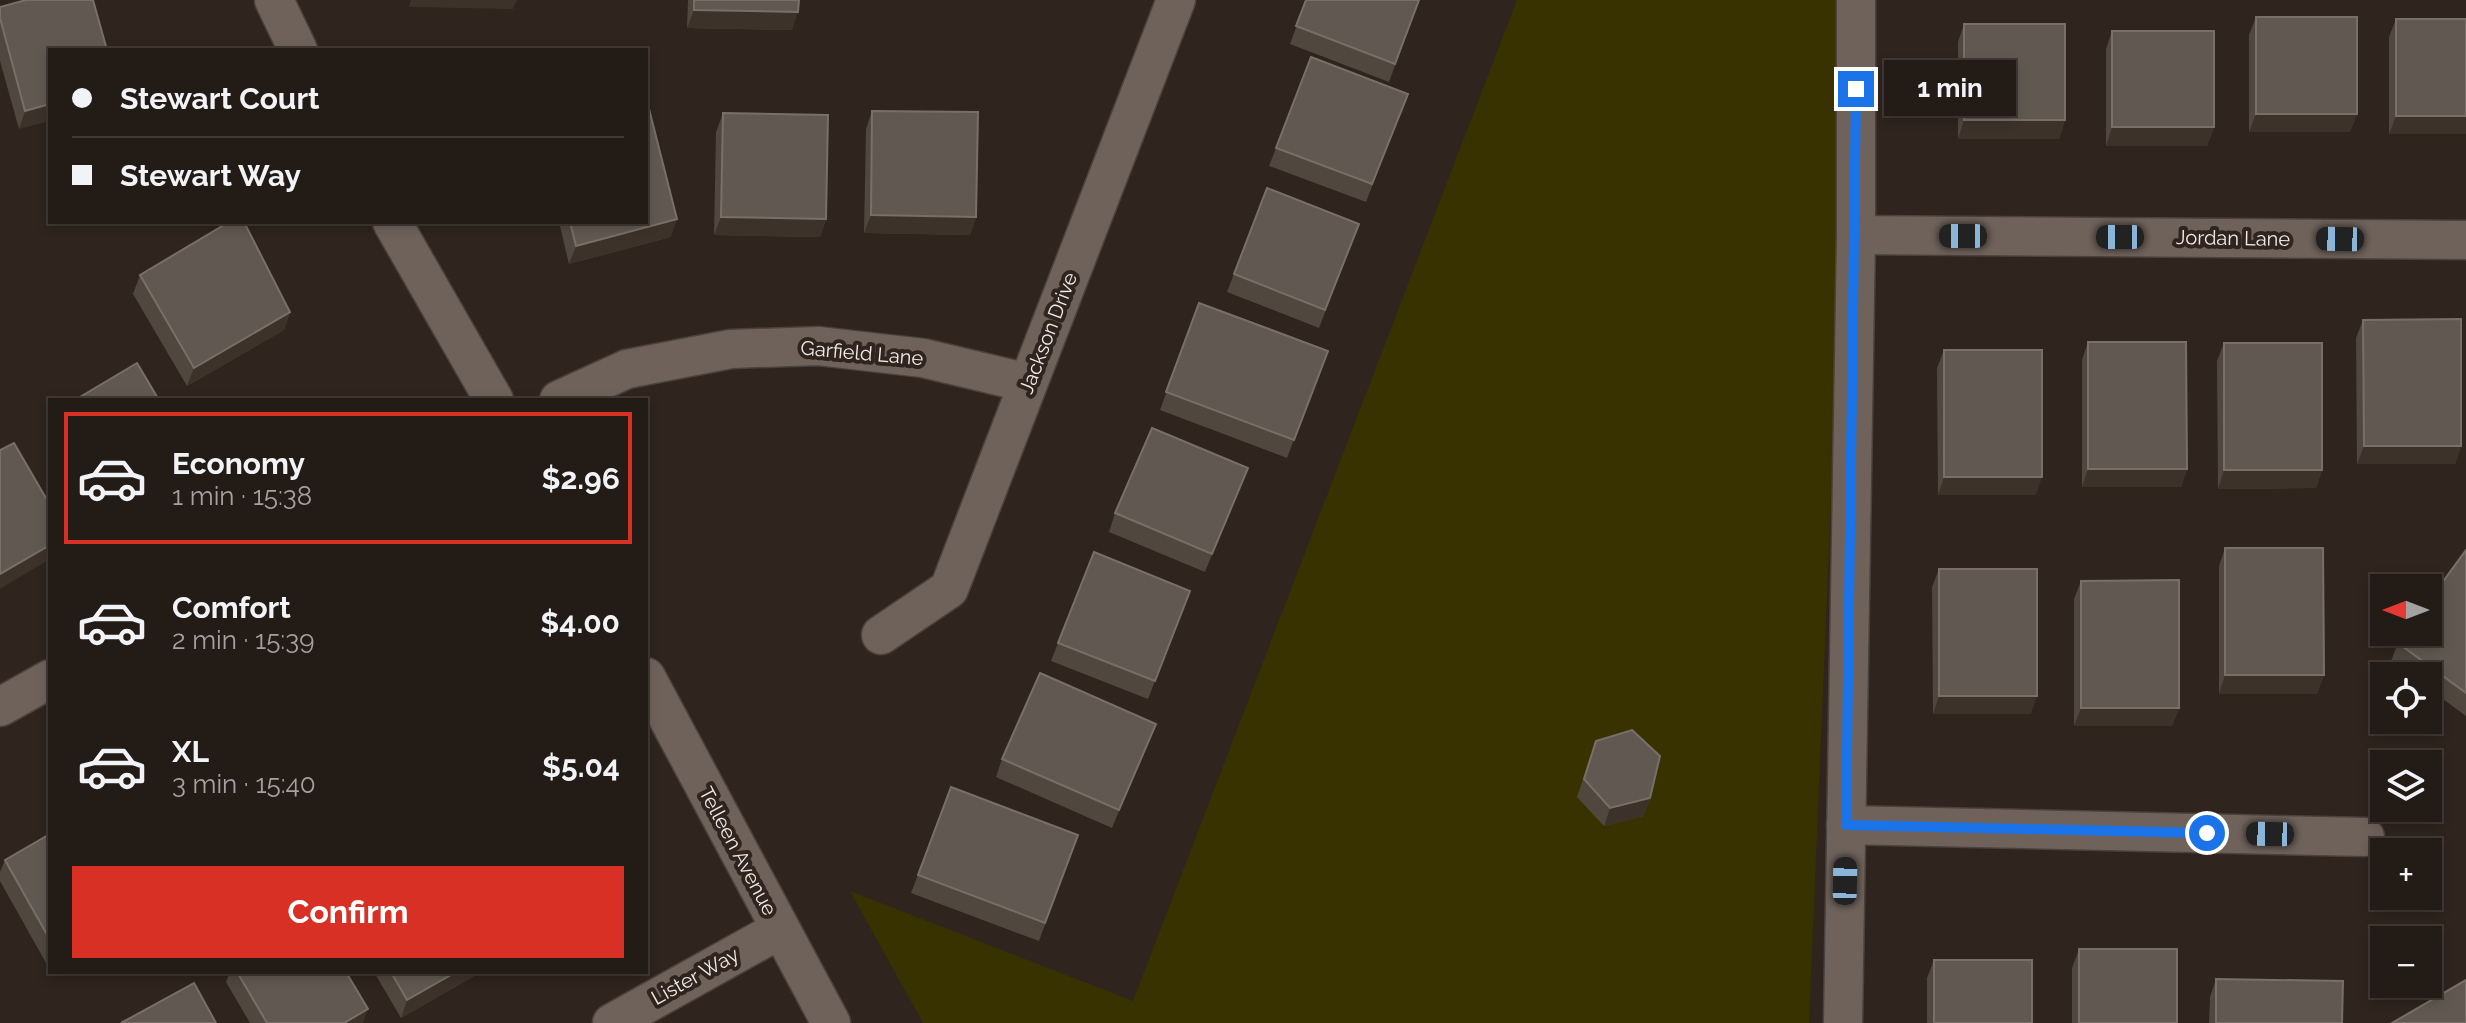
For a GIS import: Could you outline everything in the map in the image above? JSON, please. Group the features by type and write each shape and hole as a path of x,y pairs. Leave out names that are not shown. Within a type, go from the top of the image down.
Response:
{"street":[{"path":"274,0 297,48"},
{"name":"Jackson Drive","path":"881,635 949,589 1176,0"},
{"path":"1843,1023 1856,235 1856,0"},
{"path":"393,224 493,398"},
{"name":"Jordan Lane","path":"1856,235 2466,240"},
{"name":"Garfield Lane","path":"563,398 627,369 731,349 818,346 908,356 1028,383"},
{"path":"0,707 48,680"},
{"name":"Telleen Avenue","path":"648,681 831,1023"},
{"path":"1846,825 2365,837"},
{"name":"Lister Way","path":"612,1023 779,930"}],"shaded area":[{"path":"1517,0 1852,0 1809,1023 923,1023 850,891 1133,1001"}],"building":[{"path":"26,0 93,0 106,48 48,48 48,105 25,111 0,18 0,7"},
{"path":"694,0 799,0 798,12 694,10"},
{"path":"1306,0 1419,0 1395,64 1296,26"},
{"path":"2256,17 2357,17 2357,114 2256,114"},
{"path":"2396,19 2466,19 2466,116 2396,116"},
{"path":"1964,24 2065,24 2065,120 1964,120"},
{"path":"2112,31 2214,31 2214,127 2112,127"},
{"path":"1311,57 1408,94 1372,184 1276,148"},
{"path":"648,105 677,219 576,246 570,224 648,224"},
{"path":"872,111 978,112 976,217 871,215"},
{"path":"723,113 828,115 826,219 721,217"},
{"path":"1267,188 1359,224 1325,310 1234,274"},
{"path":"226,224 245,224 290,312 194,368 140,275"},
{"path":"1199,303 1328,351 1294,440 1166,392"},
{"path":"2461,319 2461,446 2364,446 2363,320"},
{"path":"2088,342 2186,342 2187,469 2088,469"},
{"path":"2224,343 2322,343 2322,470 2224,470"},
{"path":"1944,350 2042,350 2042,477 1944,477"},
{"path":"137,363 158,398 78,398"},
{"path":"1152,428 1248,468 1212,554 1115,513"},
{"path":"14,443 48,502 48,546 0,574 0,450"},
{"path":"2225,548 2323,548 2324,675 2225,675"},
{"path":"2466,550 2466,693 2442,675 2442,662 2424,662 2402,646 2442,646 2442,583"},
{"path":"1094,552 1190,591 1155,681 1058,643"},
{"path":"1939,569 2037,569 2037,696 1939,696"},
{"path":"2179,580 2179,708 2081,708 2081,581"},
{"path":"1040,673 1156,724 1119,810 1002,759"},
{"path":"1632,730 1660,756 1650,798 1610,808 1584,779 1596,741"},
{"path":"951,787 1078,835 1045,923 918,875"},
{"path":"48,835 48,936 5,860"},
{"path":"2079,949 2177,949 2177,1023 2079,1023"},
{"path":"1934,960 2032,960 2032,1023 1934,1023"},
{"path":"238,974 347,974 368,1009 344,1023 267,1023"},
{"path":"392,974 452,974 407,1000"},
{"path":"2216,979 2343,981 2342,1023 2216,1023"},
{"path":"2466,980 2466,1023 2392,1023 2435,998 2442,998 2442,994"},
{"path":"194,983 216,1023 121,1023"}],"route":[{"path":"1856,89 1846,825 2207,833"}]}
